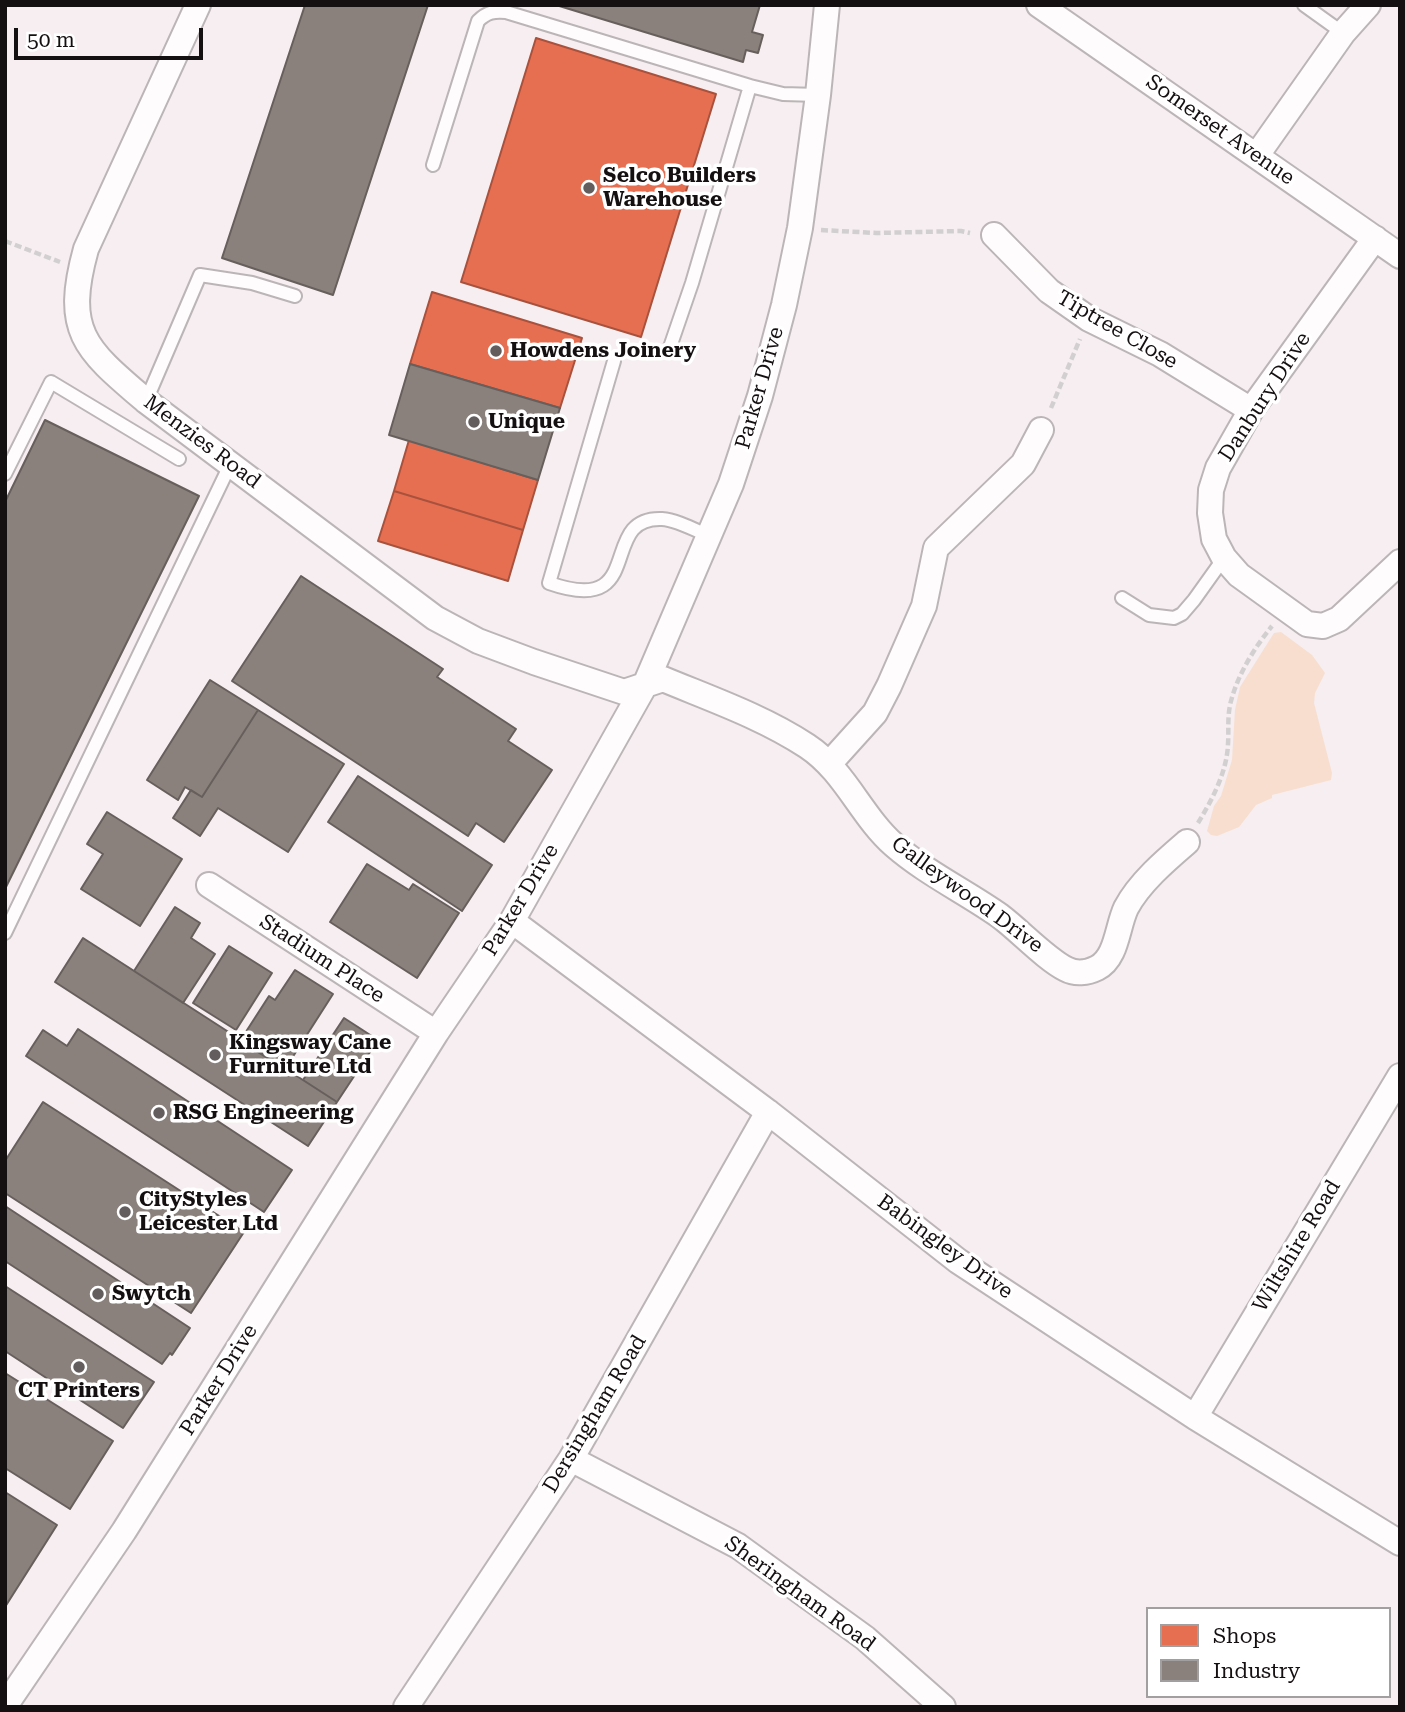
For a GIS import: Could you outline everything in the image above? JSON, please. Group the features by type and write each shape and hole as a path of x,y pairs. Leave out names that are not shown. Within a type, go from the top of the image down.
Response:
{"street":[{"name":"Menzies Road","path":"198,5 86,249 76,291 79,321 91,349 103,364 146,401 435,618 478,641 624,692 645,685"},
{"name":"Parker Drive","path":"5,1706 124,1531 436,1033 512,921 645,685 731,484 760,396 800,228 827,5"},
{"name":"Somerset Avenue","path":"1039,5 1400,256"},
{"path":"1257,155 1343,33 1368,5"},
{"name":"Tiptree Close","path":"994,235 1049,291 1089,319 1160,354 1251,410"},
{"name":"Danbury Drive","path":"1375,238 1251,410 1218,468 1211,490 1210,513 1214,539 1224,558 1239,575 1307,624 1323,626 1339,619 1400,562"},
{"path":"828,764 874,713 889,686 924,607 936,548 1023,464 1041,430"},
{"name":"Galleywood Drive","path":"645,685 663,679 741,712 808,747 828,764 893,845 973,897 1067,970 1081,973 1098,968 1111,953 1128,905 1154,873 1187,842"},
{"name":"Stadium Place","path":"209,885 436,1033"},
{"name":"Babingley Drive","path":"512,921 768,1112 958,1261 1195,1417 1400,1544"},
{"name":"Wiltshire Road","path":"1195,1417 1400,1076"},
{"name":"Dersingham Road","path":"406,1707 571,1458 768,1112"},
{"name":"Sheringham Road","path":"571,1458 738,1546 864,1637 943,1707"}],"lane":[{"path":"1304,5 1343,33"},
{"path":"433,165 478,21 494,11 506,12 750,86 783,94 818,96"},
{"path":"669,350 692,283 750,86"},
{"path":"146,401 200,275 251,283 295,296"},
{"path":"614,361 549,583 574,590 591,591 604,586 614,576 623,544 632,530 647,520 666,519 709,536"},
{"path":"5,474 51,382 179,458"},
{"path":"5,933 231,463"},
{"path":"1122,598 1149,615 1174,618 1188,607 1224,558"}],"path":[{"path":"800,228 876,233 961,231 984,238 994,235"},
{"path":"5,241 59,262"},
{"path":"1041,430 1089,319"},
{"path":"1187,842 1215,792 1225,764 1227,720 1236,689 1262,637 1285,609"}],"shaded area":[{"path":"1281,632 1312,655 1325,673 1315,693 1314,703 1332,773 1331,780 1272,795 1272,798 1256,805 1239,827 1217,836 1211,835 1207,831 1214,806 1221,796 1232,760 1235,710 1240,687 1274,633"}],"building: Shops":[{"name":"Selco Builders Warehouse","path":"536,38 716,94 641,337 461,282"},
{"name":"Howdens Joinery","path":"432,292 582,338 560,408 410,364"},
{"path":"409,440 538,480 523,530 394,491"},
{"path":"394,491 523,530 508,581 378,541"}],"building: Industry":[{"path":"305,5 428,5 333,295 222,258"},
{"path":"556,5 760,5 752,32 763,35 758,53 746,50 743,62"},
{"name":"Unique","path":"410,364 560,408 538,480 389,435"},
{"path":"45,420 199,496 5,889 5,502"},
{"path":"301,576 443,669 437,677 516,729 508,741 552,770 504,842 476,823 468,836 232,681"},
{"path":"210,680 258,710 202,797 185,787 178,800 147,780"},
{"path":"258,710 344,764 288,852 218,808 200,836 173,818 191,790 202,797"},
{"path":"358,776 492,865 462,911 328,822"},
{"path":"107,812 182,859 140,926 81,889 103,854 87,844"},
{"path":"367,864 409,890 413,884 459,913 417,978 330,922"},
{"path":"175,907 200,923 191,938 215,954 183,1003 134,971"},
{"name":"Kingsway Cane Furniture Ltd","path":"83,938 337,1102 308,1146 55,982"},
{"path":"229,946 272,973 236,1030 193,1003"},
{"path":"295,970 333,994 285,1069 240,1041 269,996 275,1000"},
{"path":"344,1018 378,1040 337,1102 303,1080"},
{"name":"RSG Engineering","path":"78,1029 292,1170 264,1212 26,1056 43,1030 67,1046"},
{"name":"CityStyles Leicester Ltd","path":"43,1102 244,1232 191,1313 5,1193 5,1161"},
{"name":"Swytch","path":"5,1206 190,1328 172,1355 170,1353 162,1364 5,1261"},
{"name":"CT Printers","path":"5,1286 154,1382 123,1428 5,1351"},
{"path":"5,1373 113,1441 70,1509 5,1468"},
{"path":"5,1492 57,1525 5,1607"}],"place":[{"name":"Selco Builders Warehouse","path":"589,188"},
{"name":"Howdens Joinery","path":"496,351"},
{"name":"Unique","path":"474,422"},
{"name":"Kingsway Cane Furniture Ltd","path":"215,1055"},
{"name":"RSG Engineering","path":"159,1113"},
{"name":"CityStyles Leicester Ltd","path":"125,1212"},
{"name":"Swytch","path":"98,1294"},
{"name":"CT Printers","path":"79,1367"}]}
